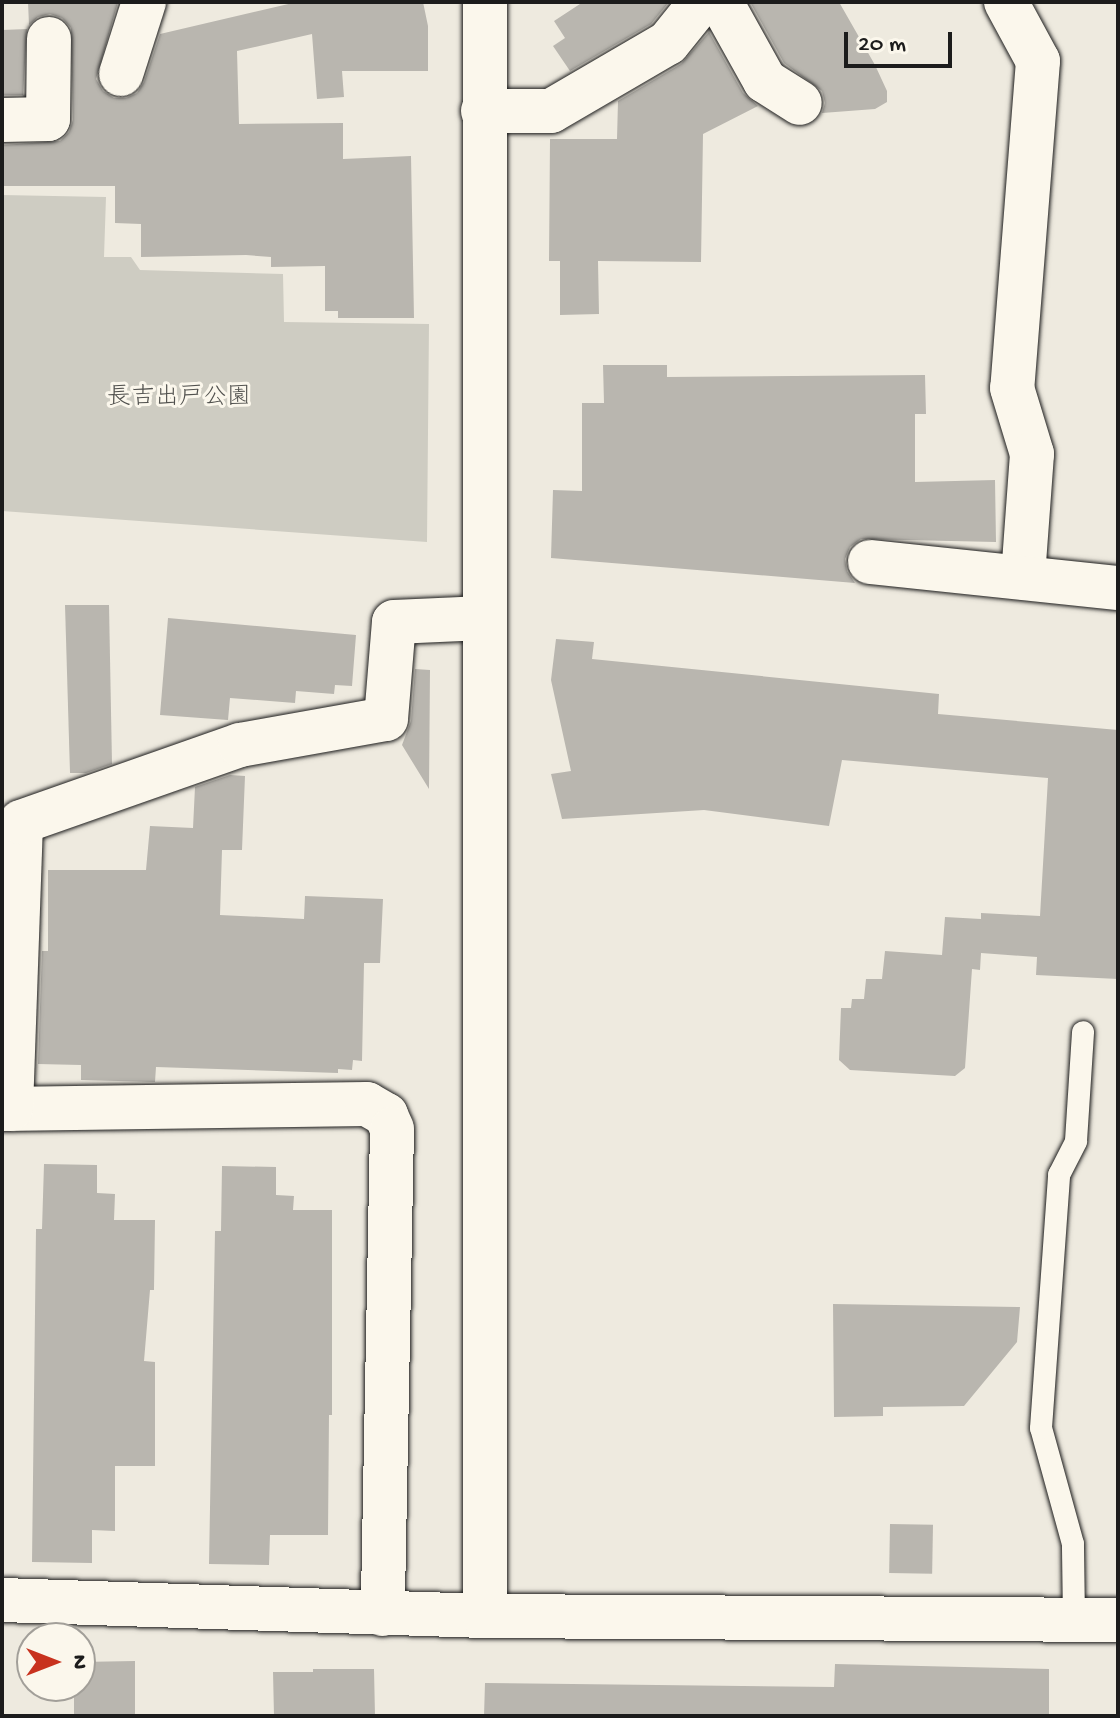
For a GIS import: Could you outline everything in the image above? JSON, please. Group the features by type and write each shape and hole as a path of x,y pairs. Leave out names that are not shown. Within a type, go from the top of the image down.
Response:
{"street":[{"path":"485,2 485,1616"},
{"path":"483,111 551,111 668,43 701,2"},
{"path":"721,2 765,81 800,103"},
{"path":"1006,2 1038,61 1012,388 1032,454 1023,578"},
{"path":"121,74 154,4"},
{"path":"2,120 48,119 49,39"},
{"path":"870,562 1118,588"},
{"path":"383,1614 392,1129 386,1115 367,1104 6,1109 11,849 21,822 240,745 386,719 394,622 484,618"},
{"path":"2,1600 485,1616 1118,1620"}],"lane":[{"path":"1074,1620 1073,1544 1041,1428 1059,1175 1076,1141 1083,1032"}],"green space":[{"name":"長吉出戸公園","path":"2,195 106,197 104,257 131,257 140,270 283,274 284,322 429,324 427,542 2,511"}],"building":[{"path":"28,2 118,2 96,79 103,91 114,98 126,98 137,93 144,82 160,34 297,2 423,2 428,26 428,71 342,71 344,97 317,99 312,34 237,51 239,124 343,123 343,159 411,156 414,318 338,318 338,311 325,311 325,266 271,267 271,257 246,255 141,257 141,224 115,223 115,186 2,186 2,145 60,141 69,132 73,120 71,28 62,18 50,14 38,17 29,25"},
{"path":"583,2 669,2 651,24 570,71 553,46 565,38 554,21"},
{"path":"750,2 839,2 875,65 887,91 887,102 875,109 822,113 825,103 822,91 784,63"},
{"path":"27,29 23,95 2,95 2,30"},
{"path":"709,32 743,93 758,106 703,134 701,262 598,261 599,314 560,315 560,261 549,261 550,139 617,139 618,101 681,64"},
{"path":"603,365 667,365 667,377 925,375 926,414 915,414 915,482 995,480 996,542 861,539 850,547 845,559 847,571 855,583 551,558 553,490 582,491 582,403 604,403"},
{"path":"65,605 109,605 112,764 86,773 70,773"},
{"path":"168,618 356,635 352,686 335,685 334,694 296,691 295,703 230,698 228,720 160,715"},
{"path":"556,639 594,642 592,659 939,694 938,714 1118,730 1118,979 1036,975 1037,957 981,953 980,970 972,969 965,1068 955,1076 850,1070 839,1060 841,1008 851,1008 852,999 864,999 866,979 882,979 885,951 942,955 945,917 981,919 981,913 1040,916 1048,778 842,760 829,826 704,810 562,819 551,774 571,771 551,680"},
{"path":"415,669 430,670 429,789 402,745 411,721"},
{"path":"230,775 245,776 242,850 222,850 220,915 304,919 305,896 383,899 380,963 364,963 362,1061 353,1060 352,1070 338,1069 338,1073 156,1067 155,1082 81,1080 81,1065 38,1064 42,951 48,951 48,870 146,870 150,826 193,828 195,787"},
{"path":"44,1164 97,1165 97,1193 115,1194 114,1220 155,1220 154,1290 150,1290 144,1361 155,1362 155,1466 115,1466 115,1531 92,1530 92,1563 32,1562 36,1229 42,1229"},
{"path":"222,1166 276,1167 276,1195 294,1196 293,1210 332,1210 332,1415 329,1415 328,1535 270,1535 269,1565 209,1564 215,1231 221,1231"},
{"path":"833,1304 1020,1307 1017,1342 964,1406 883,1407 883,1416 834,1417"},
{"path":"890,1524 933,1525 932,1574 889,1573"},
{"path":"135,1661 135,1716 74,1716 74,1702 96,1702 96,1662"},
{"path":"835,1664 1049,1669 1049,1716 484,1716 485,1683 834,1687"},
{"path":"313,1669 374,1669 375,1716 274,1716 273,1672 313,1672"}]}
